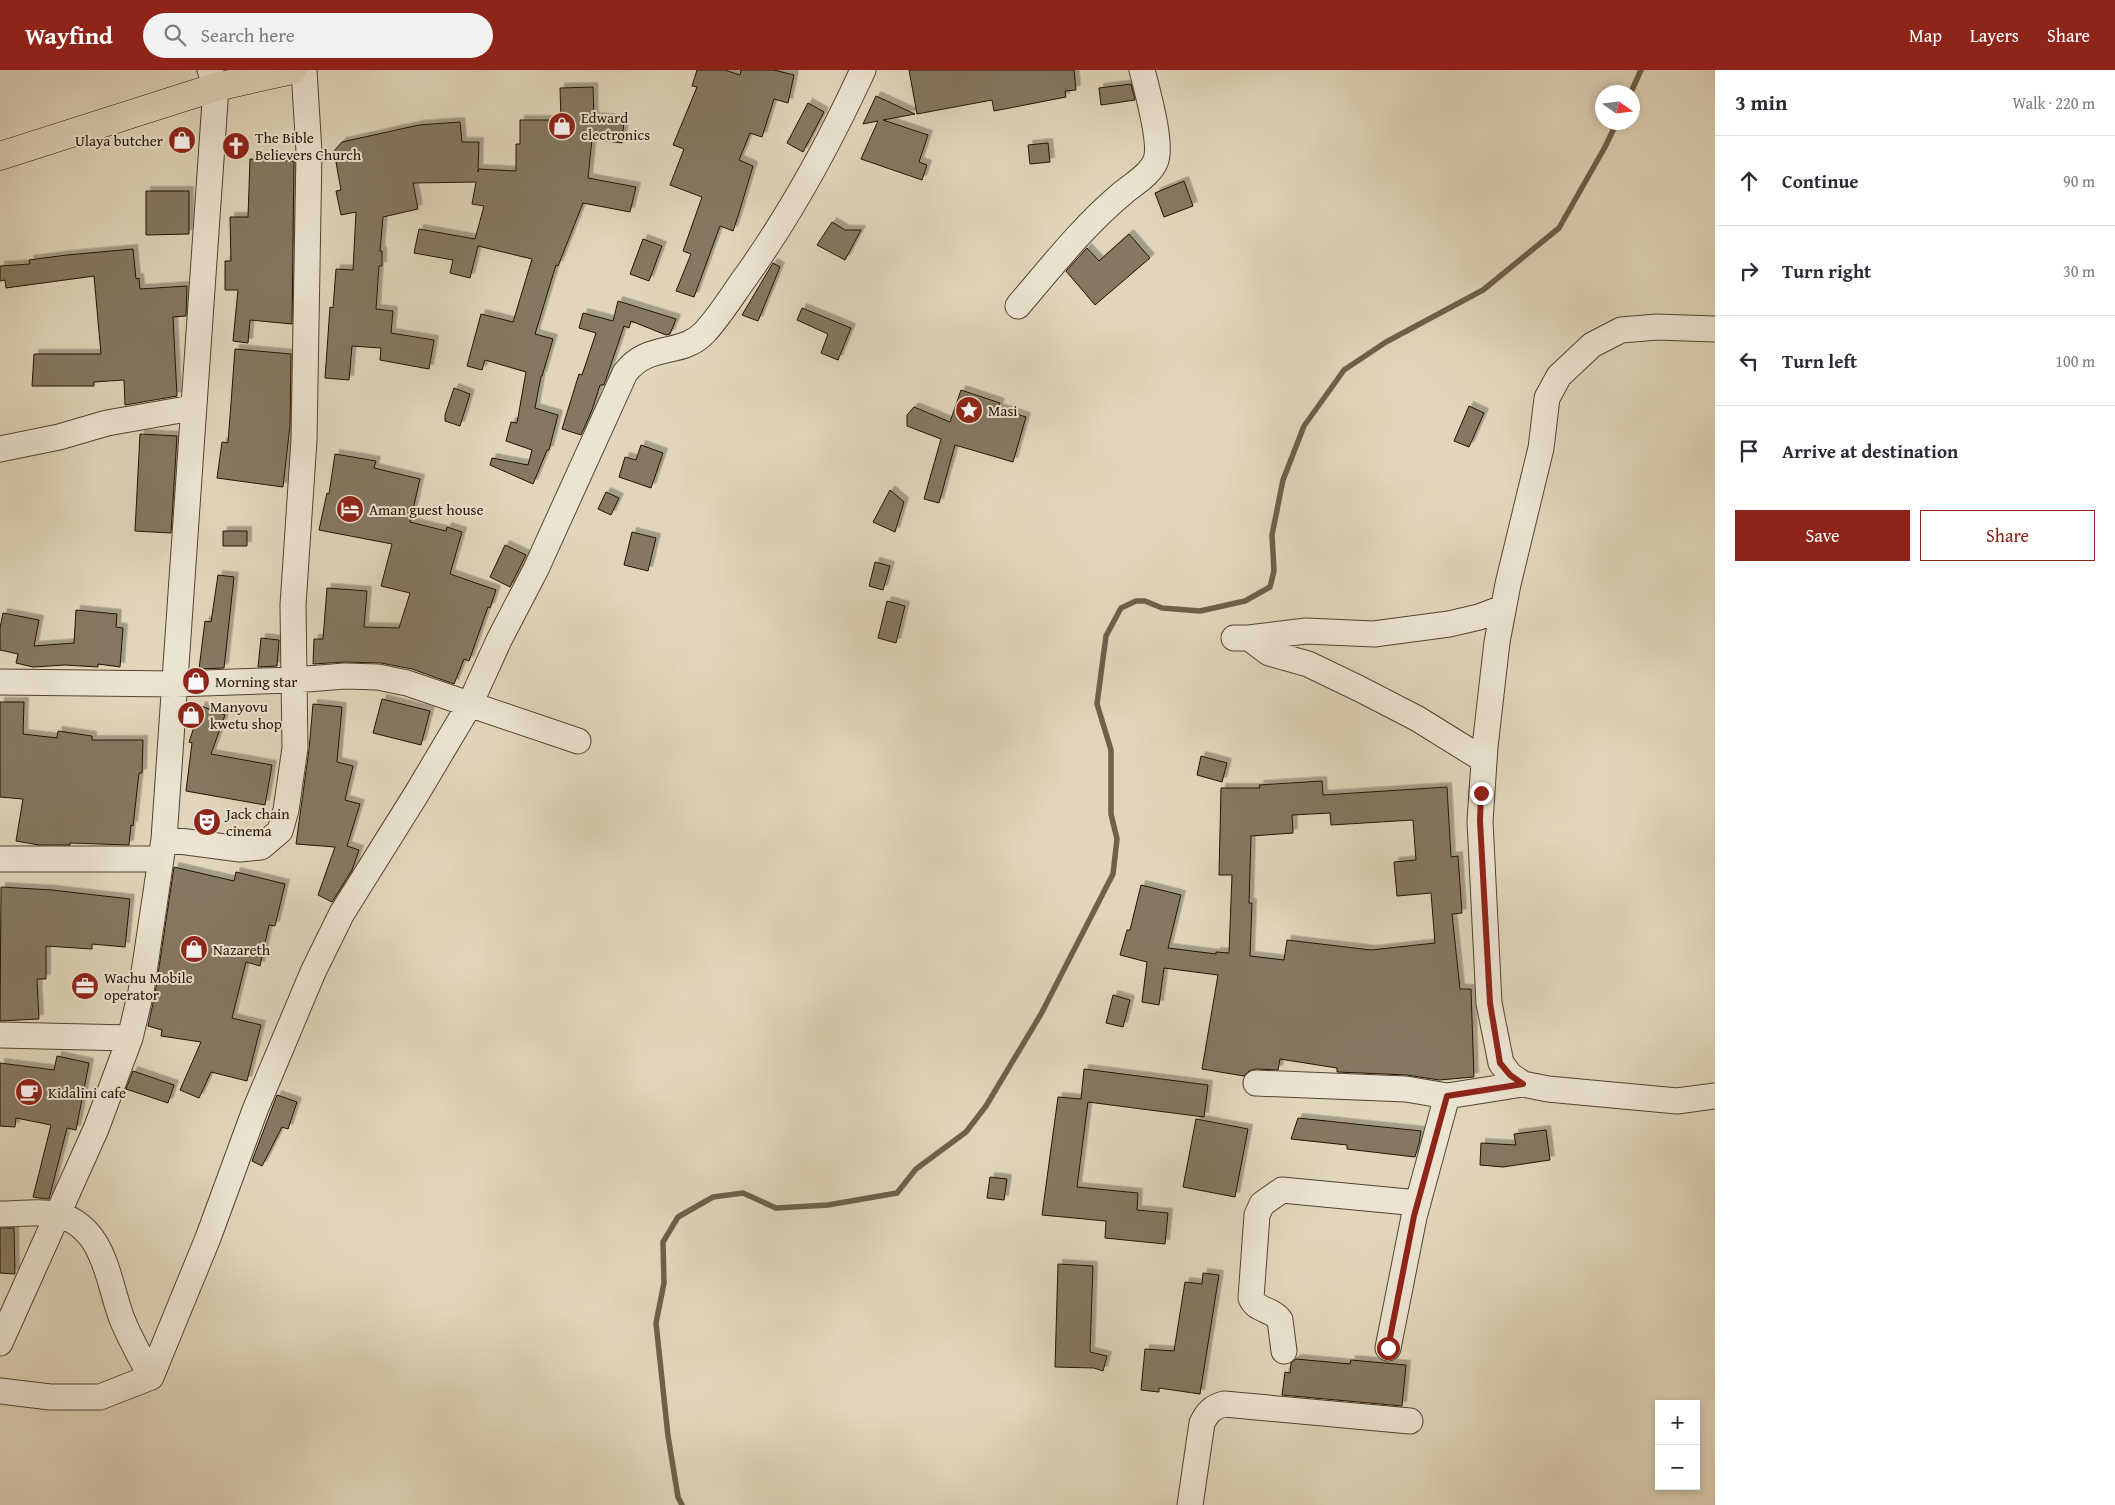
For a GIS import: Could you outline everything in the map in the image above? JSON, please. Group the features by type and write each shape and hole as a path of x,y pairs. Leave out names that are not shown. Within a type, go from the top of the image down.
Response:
{"highway":[{"path":"0,156 213,78 292,70"}],"street":[{"path":"0,859 162,849 240,849 261,847 280,831 286,810 295,748 293,605 304,440 309,152 304,70"},
{"path":"0,1391 50,1397 100,1397 151,1377 208,1238 255,1110 313,972 342,913 470,704 499,640 536,569 625,373 632,363 643,356 684,346 703,334 778,231 832,135 863,70"},
{"path":"1018,306 1080,234 1107,206 1151,170 1156,158 1155,131 1142,70"},
{"path":"0,1342 96,1128 130,1038 141,992 162,849 175,684 213,78"},
{"path":"1523,1084 1510,1075 1500,1063 1490,1003 1480,821 1484,760 1497,642 1503,608 1541,448 1547,398 1559,376 1592,346 1621,330 1657,327 1715,329"},
{"path":"0,450 59,437 107,423 192,408"},
{"path":"1484,760 1418,719 1308,664 1269,653 1242,638 1306,631 1374,634 1479,617 1503,608"},
{"path":"0,682 175,684 294,680 345,676 378,677 407,683 578,741"},
{"path":"0,1036 130,1038"},
{"path":"1256,1083 1406,1089 1447,1096 1523,1084 1548,1089 1676,1101 1715,1096"},
{"path":"1388,1348 1418,1203 1447,1096"},
{"path":"1284,1351 1280,1320 1277,1316 1255,1305 1251,1298 1257,1215 1262,1204 1282,1190 1418,1203"},
{"path":"0,1214 57,1214 85,1228 92,1237 112,1283 122,1318 151,1377"},
{"path":"1190,1505 1202,1423 1208,1411 1217,1405 1224,1404 1410,1422"}],"building":[{"path":"697,70 725,70 740,75 741,70 774,70 794,75 788,103 774,99 762,137 750,133 739,160 753,166 733,231 720,226 694,297 676,291 691,254 683,251 702,197 670,185 684,149 673,145 697,87 692,86"},
{"path":"909,70 1074,70 1076,90 1065,91 1066,97 994,111 992,100 917,114"},
{"path":"1131,84 1135,100 1101,105 1099,88"},
{"path":"593,87 594,117 624,120 622,143 592,139 588,178 636,187 630,212 583,203 558,266 556,265 535,334 553,339 541,376 535,408 558,415 549,450 547,450 533,484 490,465 492,458 528,465 532,450 506,441 511,422 517,423 526,372 485,360 482,370 467,366 481,314 513,322 532,259 478,246 470,278 450,273 453,260 414,253 419,229 475,239 484,206 472,204 476,182 413,183 418,209 383,217 380,251 382,251 382,266 379,266 376,309 393,311 391,333 434,340 429,369 380,360 381,348 352,346 349,380 325,378 330,307 333,308 336,269 353,270 356,212 341,215 336,191 341,190 334,151 342,142 419,125 460,122 462,142 479,142 478,172 479,169 516,171 516,144 520,144 520,120 561,120 560,88"},
{"path":"876,96 915,114 883,120 928,135 919,162 927,165 922,180 861,159 878,121 863,124"},
{"path":"808,103 824,112 803,152 787,143"},
{"path":"1048,143 1050,162 1030,164 1028,145"},
{"path":"250,159 294,161 292,324 250,320 248,343 233,341 238,290 225,290 225,261 231,261 230,217 248,217"},
{"path":"1184,181 1193,206 1164,217 1155,193"},
{"path":"146,191 189,191 189,234 146,235"},
{"path":"832,222 845,230 861,230 845,260 817,245"},
{"path":"1129,234 1150,258 1095,305 1066,271 1087,248 1099,261"},
{"path":"643,239 662,246 649,281 630,274"},
{"path":"133,249 136,279 139,278 140,289 187,286 186,316 173,317 177,396 125,405 124,380 94,382 94,386 32,386 34,354 101,354 94,276 6,288 5,280 0,281 0,266 30,264 29,260 67,255"},
{"path":"773,263 780,267 758,321 742,315"},
{"path":"618,301 676,319 670,334 666,335 631,321 629,328 624,326 604,385 600,385 581,435 562,429 579,374 582,375 596,333 579,328 583,313 613,321"},
{"path":"802,308 851,328 838,360 821,353 828,334 797,320"},
{"path":"235,349 291,354 290,425 283,487 217,478 222,442 228,443"},
{"path":"454,388 470,394 460,426 445,421 445,415"},
{"path":"961,390 1000,403 998,408 1026,417 1013,462 955,445 939,503 924,499 941,439 907,426 907,415 914,407 950,422"},
{"path":"1469,406 1484,413 1469,447 1454,441"},
{"path":"140,434 177,436 171,533 135,531"},
{"path":"641,445 663,453 651,488 619,477 625,457 636,460"},
{"path":"335,454 376,461 374,468 420,479 410,522 446,531 447,527 462,532 450,574 496,590 469,661 464,659 454,684 412,669 381,663 345,662 313,664 314,639 323,639 327,588 367,591 364,627 399,628 410,593 381,586 392,544 319,530 327,493 329,494"},
{"path":"890,490 904,502 895,532 873,522"},
{"path":"606,492 619,498 611,515 598,509"},
{"path":"223,531 247,531 247,546 223,546"},
{"path":"632,532 656,538 648,571 624,565"},
{"path":"505,545 526,555 510,587 490,577"},
{"path":"875,562 890,566 883,590 869,586"},
{"path":"218,575 234,577 224,668 199,669 205,621 211,622"},
{"path":"887,601 905,606 896,643 878,638"},
{"path":"76,610 117,614 116,627 123,628 120,667 98,664 98,667 65,665 33,667 16,663 18,654 0,650 0,628 3,613 39,620 34,646 74,643"},
{"path":"261,638 279,640 277,666 258,667"},
{"path":"382,699 430,711 421,745 373,733"},
{"path":"0,702 24,702 23,734 57,738 58,731 92,736 92,740 143,740 142,773 139,773 129,845 70,843 70,845 39,845 16,841 23,799 0,797"},
{"path":"313,704 342,707 337,762 353,766 345,800 360,804 347,846 359,850 352,870 332,902 318,895 335,847 296,844 309,750"},
{"path":"201,706 225,715 211,754 272,765 265,805 186,791 192,743 189,742"},
{"path":"1201,756 1227,763 1222,782 1197,775"},
{"path":"1322,781 1323,795 1447,787 1451,857 1458,856 1462,913 1452,914 1460,989 1471,989 1474,1077 1439,1080 1407,1075 1337,1072 1337,1068 1280,1059 1278,1070 1256,1069 1249,1071 1244,1076 1202,1069 1218,975 1164,968 1159,1005 1142,1002 1147,962 1120,955 1127,930 1130,930 1141,885 1181,895 1168,948 1216,954 1216,952 1229,953 1232,875 1219,875 1221,788 1260,788 1259,785","holes":["1330,813 1331,825 1413,820 1416,860 1394,862 1397,896 1431,893 1435,943 1371,950 1287,940 1284,960 1250,956 1252,903 1249,903 1251,836 1293,833 1292,815"]},
{"path":"174,867 234,881 236,872 285,884 275,926 269,925 260,966 246,962 232,1018 261,1025 247,1081 211,1072 199,1098 180,1090 201,1042 161,1036 162,1030 148,1026 155,994"},
{"path":"1,887 52,890 130,899 125,947 92,944 92,949 46,946 46,979 37,979 39,1019 0,1021"},
{"path":"1113,995 1130,1000 1123,1027 1106,1023"},
{"path":"57,1056 89,1063 76,1130 67,1128 49,1199 33,1197 51,1125 16,1118 15,1127 0,1126 0,1063 54,1070"},
{"path":"1084,1069 1208,1085 1204,1117 1088,1102 1077,1187 1138,1193 1137,1210 1168,1213 1165,1244 1105,1238 1106,1221 1042,1215 1058,1097 1081,1099"},
{"path":"133,1071 174,1085 168,1103 126,1089"},
{"path":"277,1095 297,1102 288,1129 282,1127 262,1166 252,1161"},
{"path":"1298,1118 1421,1131 1415,1157 1347,1149 1347,1145 1291,1139"},
{"path":"1196,1119 1248,1129 1235,1197 1183,1187"},
{"path":"1546,1130 1550,1160 1503,1167 1480,1165 1481,1143 1516,1145 1514,1134"},
{"path":"990,1177 1007,1179 1004,1200 987,1198"},
{"path":"0,1228 14,1228 15,1274 0,1273"},
{"path":"1058,1264 1093,1266 1090,1352 1107,1356 1103,1371 1094,1368 1055,1367"},
{"path":"1203,1273 1219,1275 1200,1394 1159,1388 1159,1392 1141,1390 1145,1349 1174,1351 1185,1282 1202,1284"},
{"path":"1296,1359 1350,1364 1351,1360 1406,1365 1402,1406 1282,1395 1285,1372 1290,1373 1291,1363"}],"waterway":[{"path":"1634,85 1641,70"},
{"path":"682,1505 678,1497 668,1436 656,1323 664,1283 663,1242 678,1217 713,1197 743,1193 776,1208 828,1205 897,1193 916,1169 966,1132 986,1106 1041,1014 1113,874 1117,839 1111,814 1111,750 1097,704 1106,636 1121,608 1136,601 1145,601 1162,608 1200,611 1245,601 1270,587 1274,571 1272,535 1283,480 1304,426 1344,370 1386,342 1483,290 1559,228 1613,130"}],"place":[{"name":"Edward electronics","path":"562,126"},
{"name":"Ulaya butcher","path":"182,140"},
{"name":"The Bible Believers Church","path":"236,146"},
{"name":"Masi","path":"969,410"},
{"name":"Aman guest house","path":"350,509"},
{"name":"Morning star","path":"196,681"},
{"name":"Manyovu kwetu shop","path":"191,715"},
{"name":"Jack chain cinema","path":"207,822"},
{"name":"Nazareth","path":"194,949"},
{"name":"Wachu Mobile operator","path":"85,986"},
{"name":"Kidalini cafe","path":"29,1092"}],"route":[{"path":"1388,1348 1414,1216 1447,1096 1523,1084 1510,1075 1500,1063 1490,1003 1480,821 1481,793"}]}
